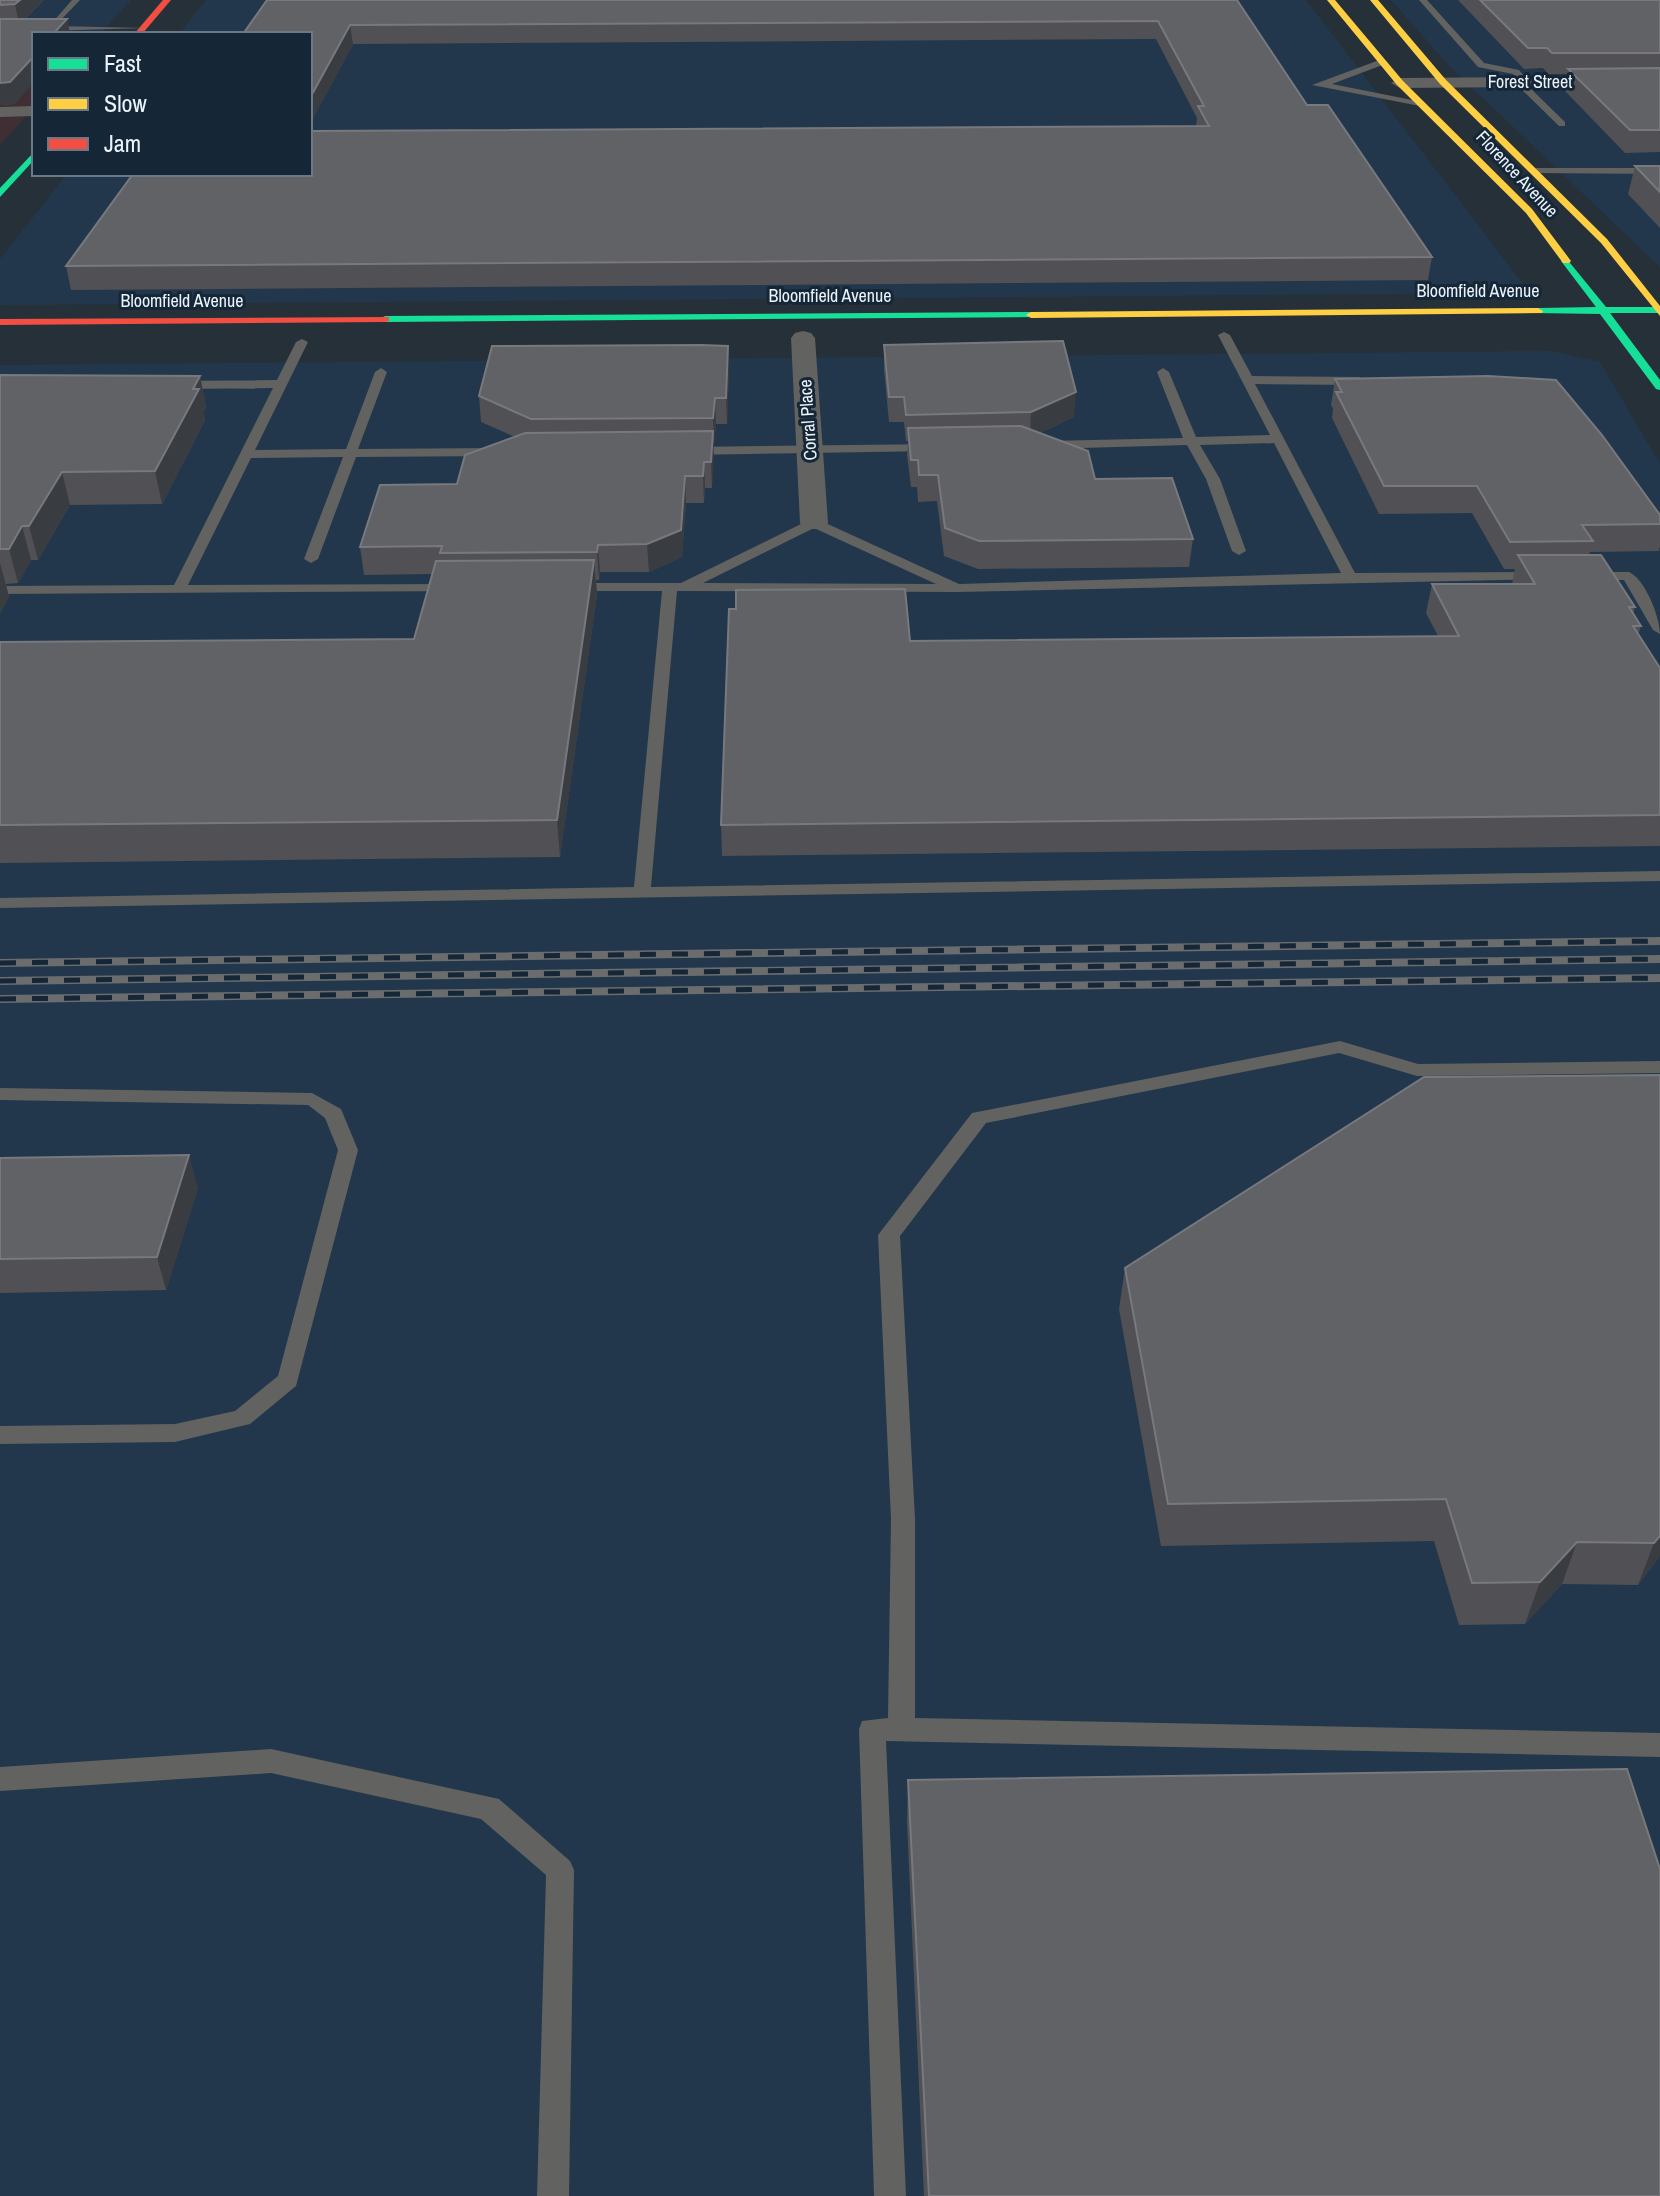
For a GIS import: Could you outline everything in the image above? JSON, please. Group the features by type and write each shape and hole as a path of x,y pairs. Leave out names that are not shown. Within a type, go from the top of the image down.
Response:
{"main road":[{"path":"140,31 167,0"},
{"name":"Florence Avenue","path":"1331,0 1400,83 1529,211 1660,387"},
{"name":"Florence Avenue","path":"1374,0 1443,82 1604,241 1659,311"},
{"path":"0,194 32,157"},
{"path":"1481,163 1536,171"},
{"name":"Bloomfield Avenue","path":"0,322 803,333 1603,310 1659,311"},
{"path":"1592,333 1647,332"},
{"path":"1217,335 1248,335"}],"street":[{"name":"Forest Street","path":"1400,83 1660,81"},
{"path":"0,112 32,111"},
{"name":"Corral Place","path":"803,333 814,523"}],"lane":[{"path":"48,29 76,0"},
{"path":"1423,0 1481,65 1516,72 1562,124"},
{"path":"32,29 140,31"},
{"path":"1382,62 1320,85 1422,105"},
{"path":"1536,171 1660,171"},
{"path":"1217,335 1247,380 1350,577"},
{"path":"179,589 302,342"},
{"path":"311,559 381,372"},
{"path":"1163,372 1191,441 1213,479 1239,551"},
{"path":"1247,380 1377,381"},
{"path":"156,385 281,384"},
{"path":"1035,445 1278,439"},
{"path":"676,451 941,447"},
{"path":"246,454 505,452"},
{"path":"677,587 814,523 957,588"},
{"path":"559,588 957,588 1350,577 1551,576"},
{"path":"1567,576 1629,576 1660,630"},
{"path":"642,893 677,587"},
{"path":"0,590 464,588"},
{"path":"0,903 1660,876"},
{"path":"901,1731 903,1519 889,1235 979,1118 1340,1047 1417,1070 1660,1067"},
{"path":"0,1094 312,1099 334,1114 348,1150 288,1380 253,1409 242,1418 175,1433 0,1435"},
{"path":"890,2196 872,1729 1660,1745"},
{"path":"0,1779 271,1761 489,1808 560,1870 553,2196"}],"shaded area":[{"path":"0,0 131,0 102,32 32,32"},
{"path":"206,0 1306,0 1530,293 0,305 0,259 65,176 312,176 312,32 181,32"},
{"path":"1391,0 1660,0 1660,267 1449,66"},
{"path":"0,39 32,39 32,109 0,145"},
{"path":"1551,351 1600,362 1660,464 1660,2196 0,2196 0,365"}],"building":[{"path":"0,0 20,0 15,4 0,5"},
{"path":"267,0 1237,0 1307,105 1328,105 1432,257 66,266 132,176 312,176 312,131 1209,126 1198,106 1204,106 1158,21 350,25 312,94 312,32 244,32"},
{"path":"1480,0 1660,0 1660,53 1552,53 1547,48 1528,48"},
{"path":"0,19 67,19 55,32 32,32 32,58 10,82 0,83"},
{"path":"1660,68 1660,130 1630,130 1568,69"},
{"path":"1635,166 1660,166 1660,192"},
{"path":"1063,341 1076,392 1031,412 906,415 904,397 889,397 884,345"},
{"path":"492,346 728,346 726,398 715,398 713,418 531,419 479,396"},
{"path":"0,375 200,376 193,389 199,389 155,471 62,472 29,526 22,526 9,549 0,549"},
{"path":"1488,376 1556,380 1602,435 1660,515 1660,524 1582,525 1593,541 1510,542 1477,486 1384,486 1336,392 1342,392 1335,379"},
{"path":"1021,426 1088,451 1095,479 1172,478 1193,539 979,541 945,528 938,475 919,475 918,460 911,460 908,428"},
{"path":"713,431 711,462 704,462 703,476 685,476 681,530 647,544 598,545 597,552 440,553 442,546 360,547 380,485 457,484 465,455 525,433"},
{"path":"1518,555 1601,555 1635,607 1629,607 1641,626 1633,626 1660,668 1660,815 721,825 729,609 736,609 736,590 905,589 910,641 1459,636 1432,584 1535,584"},
{"path":"594,560 557,820 0,825 0,642 414,639 436,561"},
{"path":"1660,1075 1660,1536 1654,1543 1577,1542 1540,1582 1472,1583 1446,1499 1168,1504 1125,1268 1424,1077"},
{"path":"189,1155 157,1257 0,1259 0,1158"},
{"path":"1627,1769 1660,1869 1660,2196 929,2196 908,1780"}],"railway":[{"path":"0,963 1660,941"},
{"path":"0,981 1660,959"},
{"path":"0,999 1660,978"}],"traffic: fast":[{"path":"0,194 32,157"},
{"path":"1566,261 1660,387"},
{"path":"1538,311 1660,310"},
{"path":"385,319 1031,315"}],"traffic: slow":[{"path":"1331,0 1400,83 1529,211 1566,261"},
{"path":"1374,0 1443,82 1604,241 1660,313"},
{"path":"1031,315 1538,311"}],"traffic: jam":[{"path":"140,32 167,0"},
{"path":"0,322 385,319"}]}
